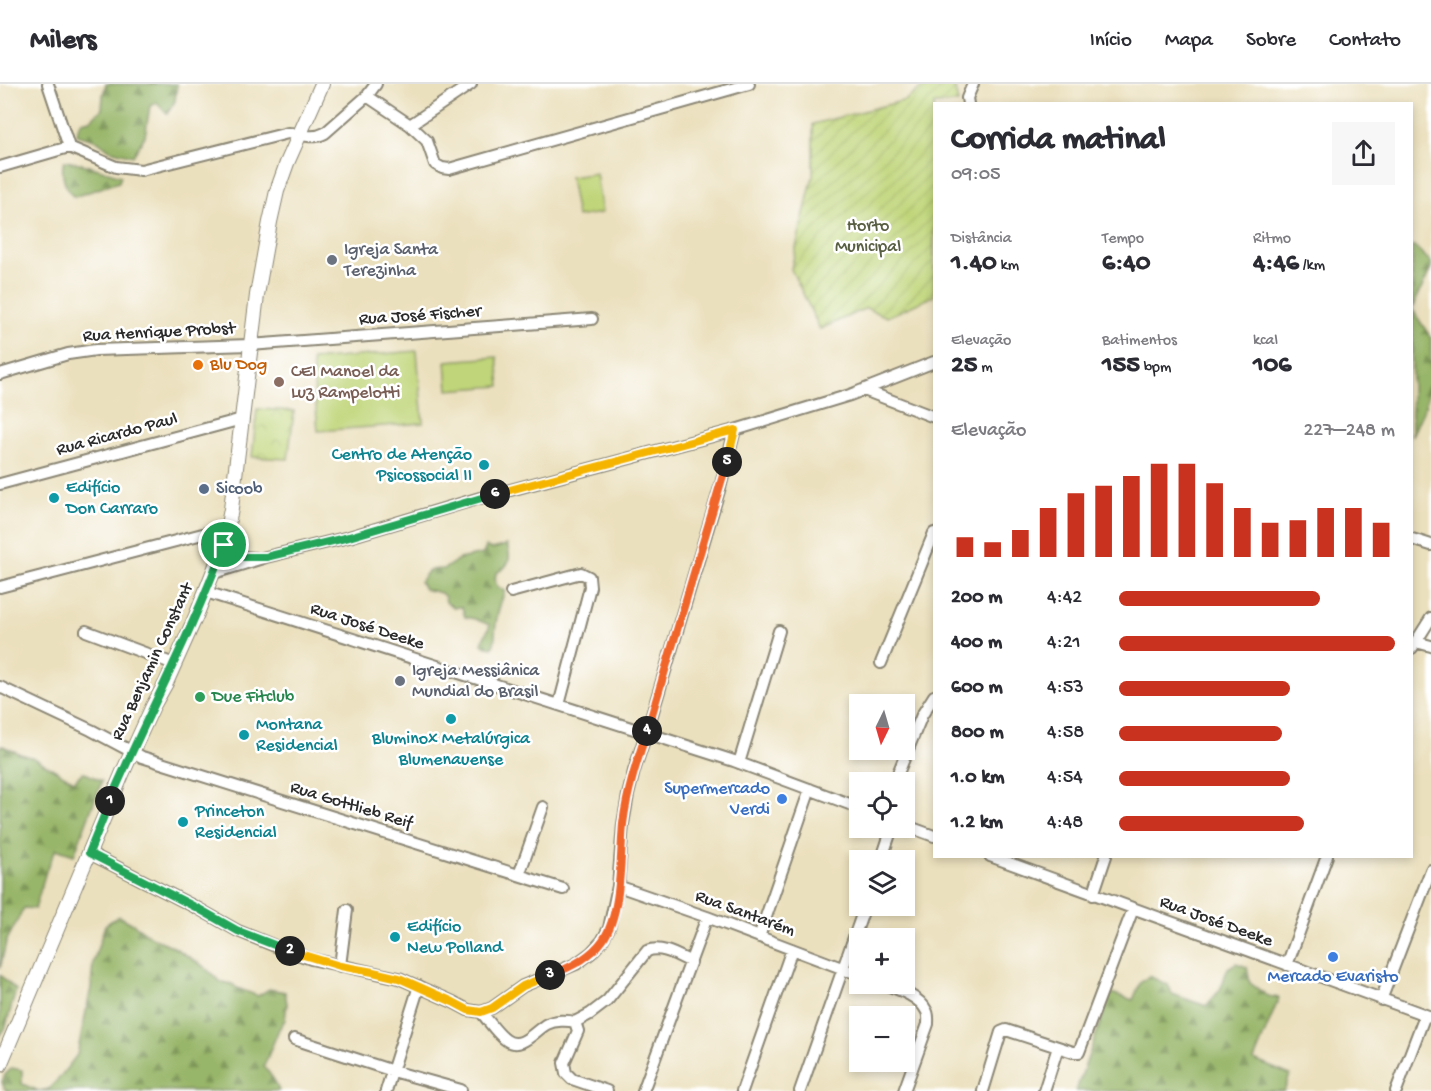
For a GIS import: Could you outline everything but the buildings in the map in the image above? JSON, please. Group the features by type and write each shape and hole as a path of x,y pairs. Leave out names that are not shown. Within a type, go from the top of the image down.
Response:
{"main road":[{"name":"Rua Benjamin Constant","path":"0,1065 131,752 206,592 226,538 260,274 275,201 287,163 322,84"}],"street":[{"path":"48,84 69,147"},
{"path":"0,167 69,147 108,164 141,170 280,134 319,137 367,96 376,84"},
{"path":"410,125 471,84"},
{"path":"367,96 410,125 427,141 435,164 449,169 749,84"},
{"path":"968,102 973,84"},
{"name":"Rua José Fischer","path":"250,345 592,320"},
{"name":"Rua Henrique Probst","path":"0,374 68,354 96,350 250,345"},
{"path":"214,573 266,557 349,537 480,498 735,430 864,390 933,362"},
{"path":"864,390 933,417"},
{"name":"Rua Ricardo Paul","path":"0,484 242,419"},
{"path":"89,853 238,931 311,959 399,978 468,1010 481,1012 492,1008 523,986 576,964 602,941 609,928 618,886 623,824 634,771 721,484 735,430"},
{"path":"0,587 214,531 226,538 237,553 244,557 266,557"},
{"path":"881,663 933,535"},
{"path":"1413,539 1431,545"},
{"path":"511,591 581,573 589,578 590,586 560,705"},
{"name":"Rua José Deeke","path":"206,592 739,763 849,804"},
{"path":"1431,618 1414,645 1431,646"},
{"path":"86,631 174,664"},
{"path":"739,763 779,631"},
{"name":"Rua Gottlieb Reif","path":"0,687 142,757 563,889"},
{"path":"899,772 922,715 933,698"},
{"path":"759,937 810,789"},
{"path":"519,875 543,807"},
{"path":"915,829 933,836"},
{"name":"Rua José Deeke","path":"995,858 1428,1016"},
{"path":"1093,894 1105,858"},
{"path":"1287,965 1326,858"},
{"path":"1381,1000 1431,870"},
{"name":"Rua Santarém","path":"618,886 849,970"},
{"path":"983,1091 1001,1032 1006,1030 1079,1052 1133,909"},
{"path":"340,966 347,910"},
{"path":"800,1091 861,916"},
{"path":"643,1091 708,917"},
{"path":"742,1091 792,949"},
{"path":"481,1012 505,1039 513,1044 521,1043 549,1023 567,1020 575,1022 608,1001 647,951 662,950 691,962"},
{"path":"386,1091 418,986"},
{"path":"904,1091 929,1016 926,1009 905,994"},
{"path":"1396,1091 1428,1016"},
{"path":"575,1022 578,1031 564,1063 567,1073 572,1079 607,1091"},
{"path":"294,1039 461,1090"},
{"path":"1044,1091 1058,1047"}],"green space":[{"path":"106,84 177,84 175,101 167,114 157,103 150,106 145,136 133,156 110,150 98,141 77,135 81,122 90,120 102,109"},
{"name":"Horto Municipal","path":"926,84 954,84 958,102 933,102 933,296 887,317 866,308 820,329 791,269 813,176 813,124 906,100"},
{"path":"64,161 79,163 121,176 119,182 74,197 64,180"},
{"path":"596,173 602,213 577,217 570,177"},
{"path":"1413,246 1431,262 1431,268 1413,307"},
{"path":"1413,311 1431,338 1431,380 1426,404 1413,434"},
{"path":"417,351 423,423 318,431 312,360"},
{"path":"497,357 500,386 448,390 446,361"},
{"path":"257,409 294,411 288,459 252,457"},
{"path":"507,545 508,562 495,576 496,584 505,591 497,615 492,648 482,644 490,625 465,617 462,607 453,607 446,602 441,593 424,589 420,582 430,571 444,569 459,559 483,554 486,547 492,549"},
{"path":"0,746 34,758 74,781 83,772 102,781 74,855 56,849 46,871 35,909 24,908 6,942 0,969"},
{"path":"119,916 203,966 221,982 232,984 258,996 269,989 285,992 287,1004 285,1020 264,1066 279,1091 39,1091 49,1089 77,1055 91,988 93,963 105,925"},
{"path":"1236,963 1247,967 1250,983 1268,996 1279,998 1254,1060 1290,1075 1284,1091 1076,1091 1111,993 1133,1000 1140,983 1149,976 1168,985 1172,994 1206,1006 1220,990 1228,968"},
{"path":"0,975 16,990 5,1029 0,1036"},
{"path":"12,1068 22,1070 22,1084 39,1091 8,1091 5,1090 2,1082"}],"place":[{"name":"Igreja Santa Terezinha","path":"332,260"},
{"name":"Blu Dog","path":"198,365"},
{"name":"CEI Manoel da Luz Rampelotti","path":"279,382"},
{"name":"Centro de Atenção Psicossocial II","path":"484,465"},
{"name":"Sicoob","path":"204,489"},
{"name":"Edifício Don Carraro","path":"54,498"},
{"name":"Igreja Messiânica Mundial do Brasil","path":"400,681"},
{"name":"Due Fitclub","path":"200,697"},
{"name":"Bluminox Metalúrgica Blumenauense","path":"451,719"},
{"name":"Montana Residencial","path":"244,735"},
{"name":"Supermercado Verdi","path":"782,799"},
{"name":"Princeton Residencial","path":"183,822"},
{"name":"Edifício New Polland","path":"395,937"},
{"name":"Mercado Evaristo","path":"1333,957"}],"route":[{"path":"735,430 721,484 634,771 623,824 618,886 613,915 602,941 591,953 576,964 523,986 492,1008 481,1012 468,1010 399,978 311,959 238,931 89,853 131,752 166,683 196,616 224,545 244,557 266,557 349,537 480,498 735,430"}]}
